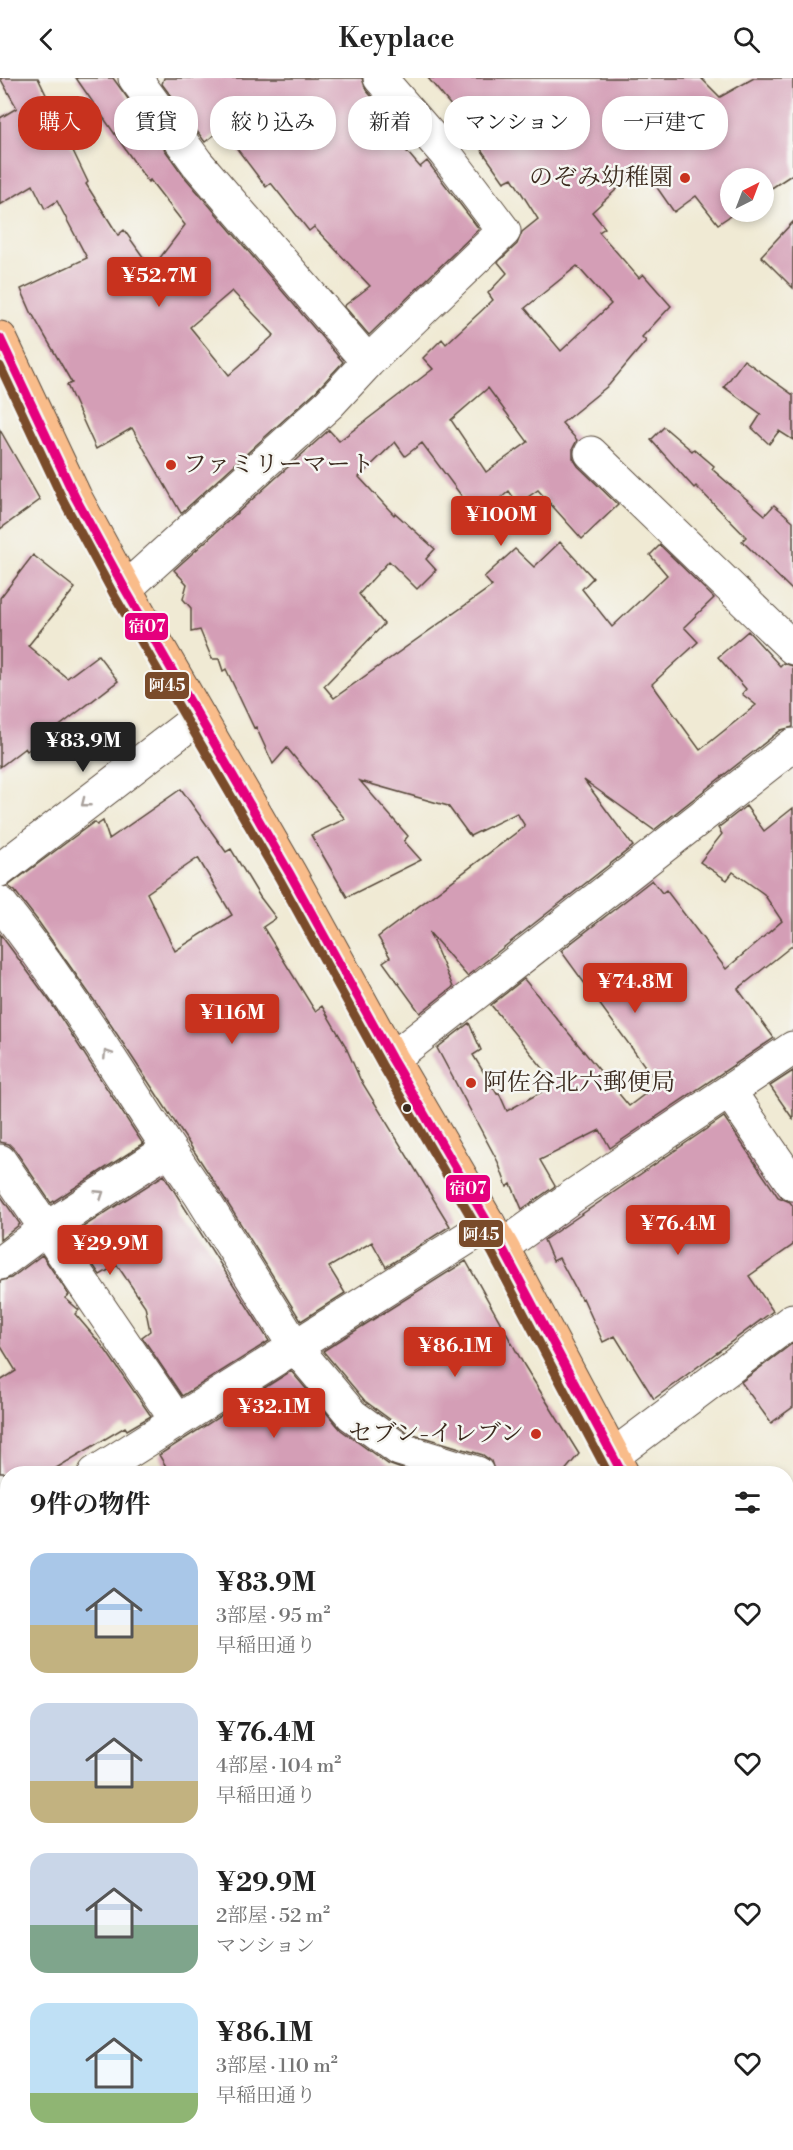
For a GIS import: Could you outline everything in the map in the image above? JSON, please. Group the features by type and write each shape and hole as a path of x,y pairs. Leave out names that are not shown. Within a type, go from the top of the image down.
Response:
{"main road":[{"path":"0,338 8,381 290,874 392,1059 495,1236 618,1464"}],"street":[{"path":"135,78 197,163 368,362"},
{"path":"125,589 329,404 368,362 504,231 445,153 380,78"},
{"path":"591,453 793,648"},
{"path":"0,870 199,717"},
{"path":"392,1059 793,745"},
{"path":"0,903 26,935 95,1036 201,1196 296,1347 352,1415 399,1449 454,1466"},
{"path":"106,1466 296,1347 495,1236 729,1091 793,1048"},
{"path":"729,1091 793,1184"},
{"path":"0,1263 47,1228 169,1149"},
{"path":"0,1161 177,1421"},
{"path":"618,1464 793,1320"}],"building":[{"path":"0,78 38,78 47,96 18,96 18,150 73,150 88,182 86,184 118,235 124,230 146,261 148,259 153,267 185,225 150,180 148,182 126,150 165,150 183,175 343,362 316,391 181,513 132,428 96,449 67,385 72,383 31,312 21,289 87,258 57,201 45,209 33,185 0,205 0,118 17,108","holes":["232,291 274,335 229,375 190,327"]},
{"path":"76,78 113,78 126,96 114,96 114,133 102,116 102,96 88,96"},
{"path":"164,78 362,78 366,90 371,96 348,96 348,150 405,150 420,167 427,161 479,229 369,335 344,306 370,286 314,227 309,231 271,183 266,187 238,150 336,150 336,96 210,96 210,138 205,142 198,133 198,96 171,96 162,84"},
{"path":"428,78 701,78 719,96 602,96 602,150 728,150 728,96 722,96 754,78 793,78 793,174 774,186 774,168 720,168 721,222 718,224 696,196 674,212 642,166 592,212 605,228 599,232 639,278 643,274 671,306 642,337 646,341 609,385 562,423 577,440 573,448 573,458 578,466 618,505 582,539 538,490 518,504 509,491 478,518 422,443 405,456 395,442 359,477 394,515 395,513 435,549 426,559 436,570 417,589 389,561 359,594 384,624 324,686 334,698 492,586 484,577 515,549 534,567 560,542 593,578 582,589 612,627 667,575 650,555 660,545 714,598 684,627 698,642 652,684 700,750 756,705 742,694 746,689 718,657 748,631 780,666 783,663 793,666 793,727 781,730 654,830 584,780 633,846 467,976 429,932 453,987 420,1013 383,962 390,957 378,937 525,826 517,813 470,836 448,806 360,781 408,836 404,841 421,860 347,897 311,835 345,819 287,748 273,764 226,669 223,671 219,659 212,659 200,630 191,632 191,608 183,599 187,584 174,570 329,430 339,441 433,369 423,358 442,339 446,344 493,300 488,293 507,273 498,262 517,244 522,232 538,219 512,178 504,182 482,150 590,150 590,96 444,97","holes":["577,266 611,304 561,351 525,308","488,388 528,442 486,472 451,420"]},
{"path":"793,222 793,288 761,256"},
{"path":"744,360 793,395 793,440 779,431 769,444 752,428 761,414 724,387"},
{"path":"664,427 714,466 712,469 765,515 774,505 793,521 793,591 742,541 746,537 696,486 694,488 651,440"},
{"path":"0,430 40,500 0,529"},
{"path":"33,555 75,588 28,646 67,678 98,655 118,681 27,751 25,748 0,767 0,598"},
{"path":"181,789 226,852 231,849 260,897 276,918 263,927 315,1011 322,1006 345,1045 360,1079 450,1226 386,1267 372,1242 329,1267 345,1293 301,1321 217,1186 103,1013 38,921 15,891 8,886 94,822 97,825 103,821 109,839","holes":["198,858 232,915 175,951 147,893"]},
{"path":"746,806 764,831 793,808 793,945 738,989 774,1038 610,1148 600,1130 540,1160 555,1186 522,1209 511,1184 507,1187 498,1162 437,1048 469,1023 481,1050 473,1055 497,1094 499,1093 507,1111 556,1084 491,1005 524,979 629,1106 658,1084 561,951 652,880 662,893 666,890 726,969 782,921 764,894 733,872 727,880 700,862 722,834 718,828"},
{"path":"0,934 51,1003 143,1144 51,1203 15,1150 9,1144 0,1142"},
{"path":"793,1071 793,1119 770,1086"},
{"path":"724,1117 778,1197 790,1202 793,1206 793,1245 749,1276 773,1311 654,1399 615,1336 603,1342 583,1298 581,1299 559,1258 553,1261 544,1240"},
{"path":"164,1175 269,1341 182,1396 142,1337 150,1331 145,1306 117,1265 100,1275 72,1234"},
{"path":"0,1195 20,1224 0,1240"},
{"path":"42,1255 69,1295 65,1298 79,1310 75,1314 104,1348 151,1416 127,1430 125,1427 60,1466 0,1466 0,1381 16,1371 0,1345 0,1281 11,1278"},
{"path":"466,1261 524,1365 579,1454 569,1466 493,1466 491,1461 483,1455 407,1432 365,1401 323,1351"},
{"path":"793,1343 793,1407 771,1423 741,1382"},
{"path":"291,1371 341,1430 394,1466 166,1466 159,1455"}],"transit line":[{"name":"宿07","path":"0,338 75,497 125,589 290,874 392,1059 502,1247 618,1466"},
{"name":"阿45","path":"0,366 64,502 114,595 280,880 382,1065 492,1253 604,1466"}],"place":[{"name":"のぞみ幼稚園","path":"685,178"},
{"name":"ファミリーマート","path":"171,465"},
{"name":"阿佐谷北六郵便局","path":"471,1083"},
{"name":"セブン-イレブン","path":"536,1434"}]}
